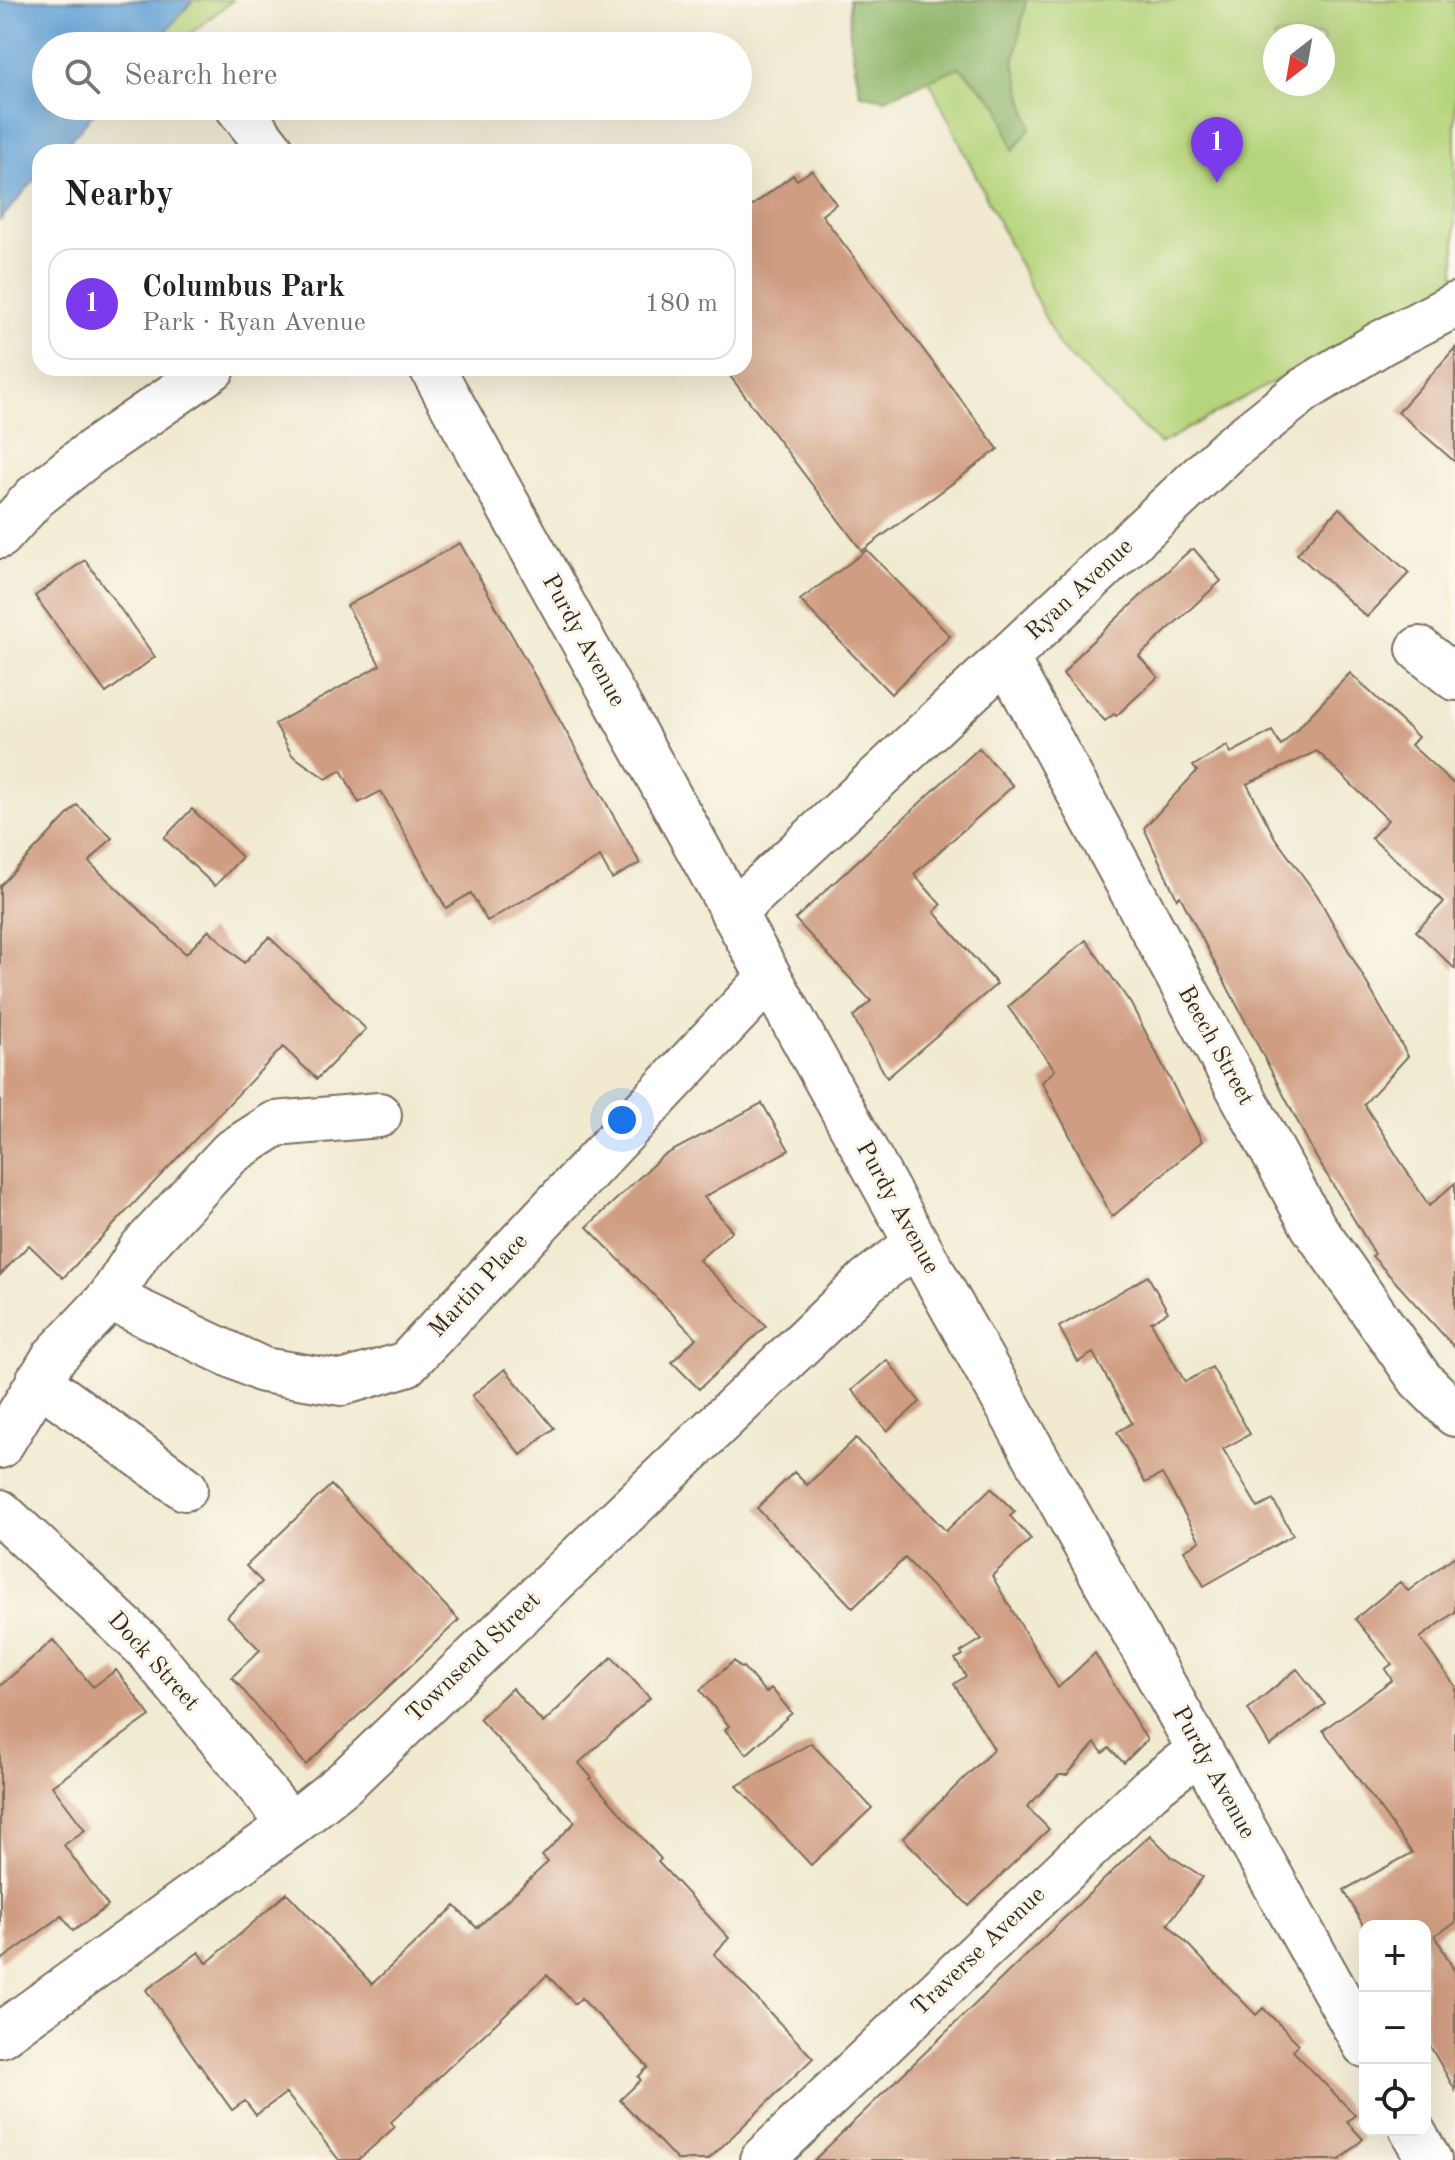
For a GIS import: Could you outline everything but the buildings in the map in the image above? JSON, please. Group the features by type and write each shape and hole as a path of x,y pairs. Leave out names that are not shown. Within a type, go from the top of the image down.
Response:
{"street":[{"path":"248,120 267,144"},
{"name":"Ryan Avenue","path":"733,913 1230,449 1304,390 1381,343 1455,305"},
{"path":"0,536 35,497 89,454 201,376"},
{"name":"Purdy Avenue","path":"436,376 1359,2034"},
{"path":"1419,649 1455,678"},
{"name":"Beech Street","path":"1006,658 1313,1226 1420,1379 1455,1414"},
{"name":"Martin Place","path":"110,1298 263,1370 342,1383 406,1364 769,978"},
{"path":"0,1446 54,1357 110,1298 141,1249 230,1153 275,1124 379,1115"},
{"name":"Townsend Street","path":"0,2035 291,1825 345,1782 868,1280 917,1244"},
{"path":"38,1381 185,1488"},
{"name":"Dock Street","path":"0,1512 147,1649 291,1825"},
{"name":"Traverse Avenue","path":"762,2160 1150,1789 1200,1750"},
{"path":"1415,2136 1429,2160"}],"green space":[{"path":"193,0 233,0 193,32 165,32"},
{"path":"849,0 1026,0 1014,64 1031,127 1013,151 999,106 959,67 885,99 860,94 850,38"},
{"path":"890,0 1455,0 1455,282 1160,444 1059,346"}],"water":[{"path":"0,0 193,0 165,32 32,32 32,120 88,120 67,144 32,144 32,183 0,220"}],"place":[{"name":"Columbus Park","path":"1217,183"}]}
